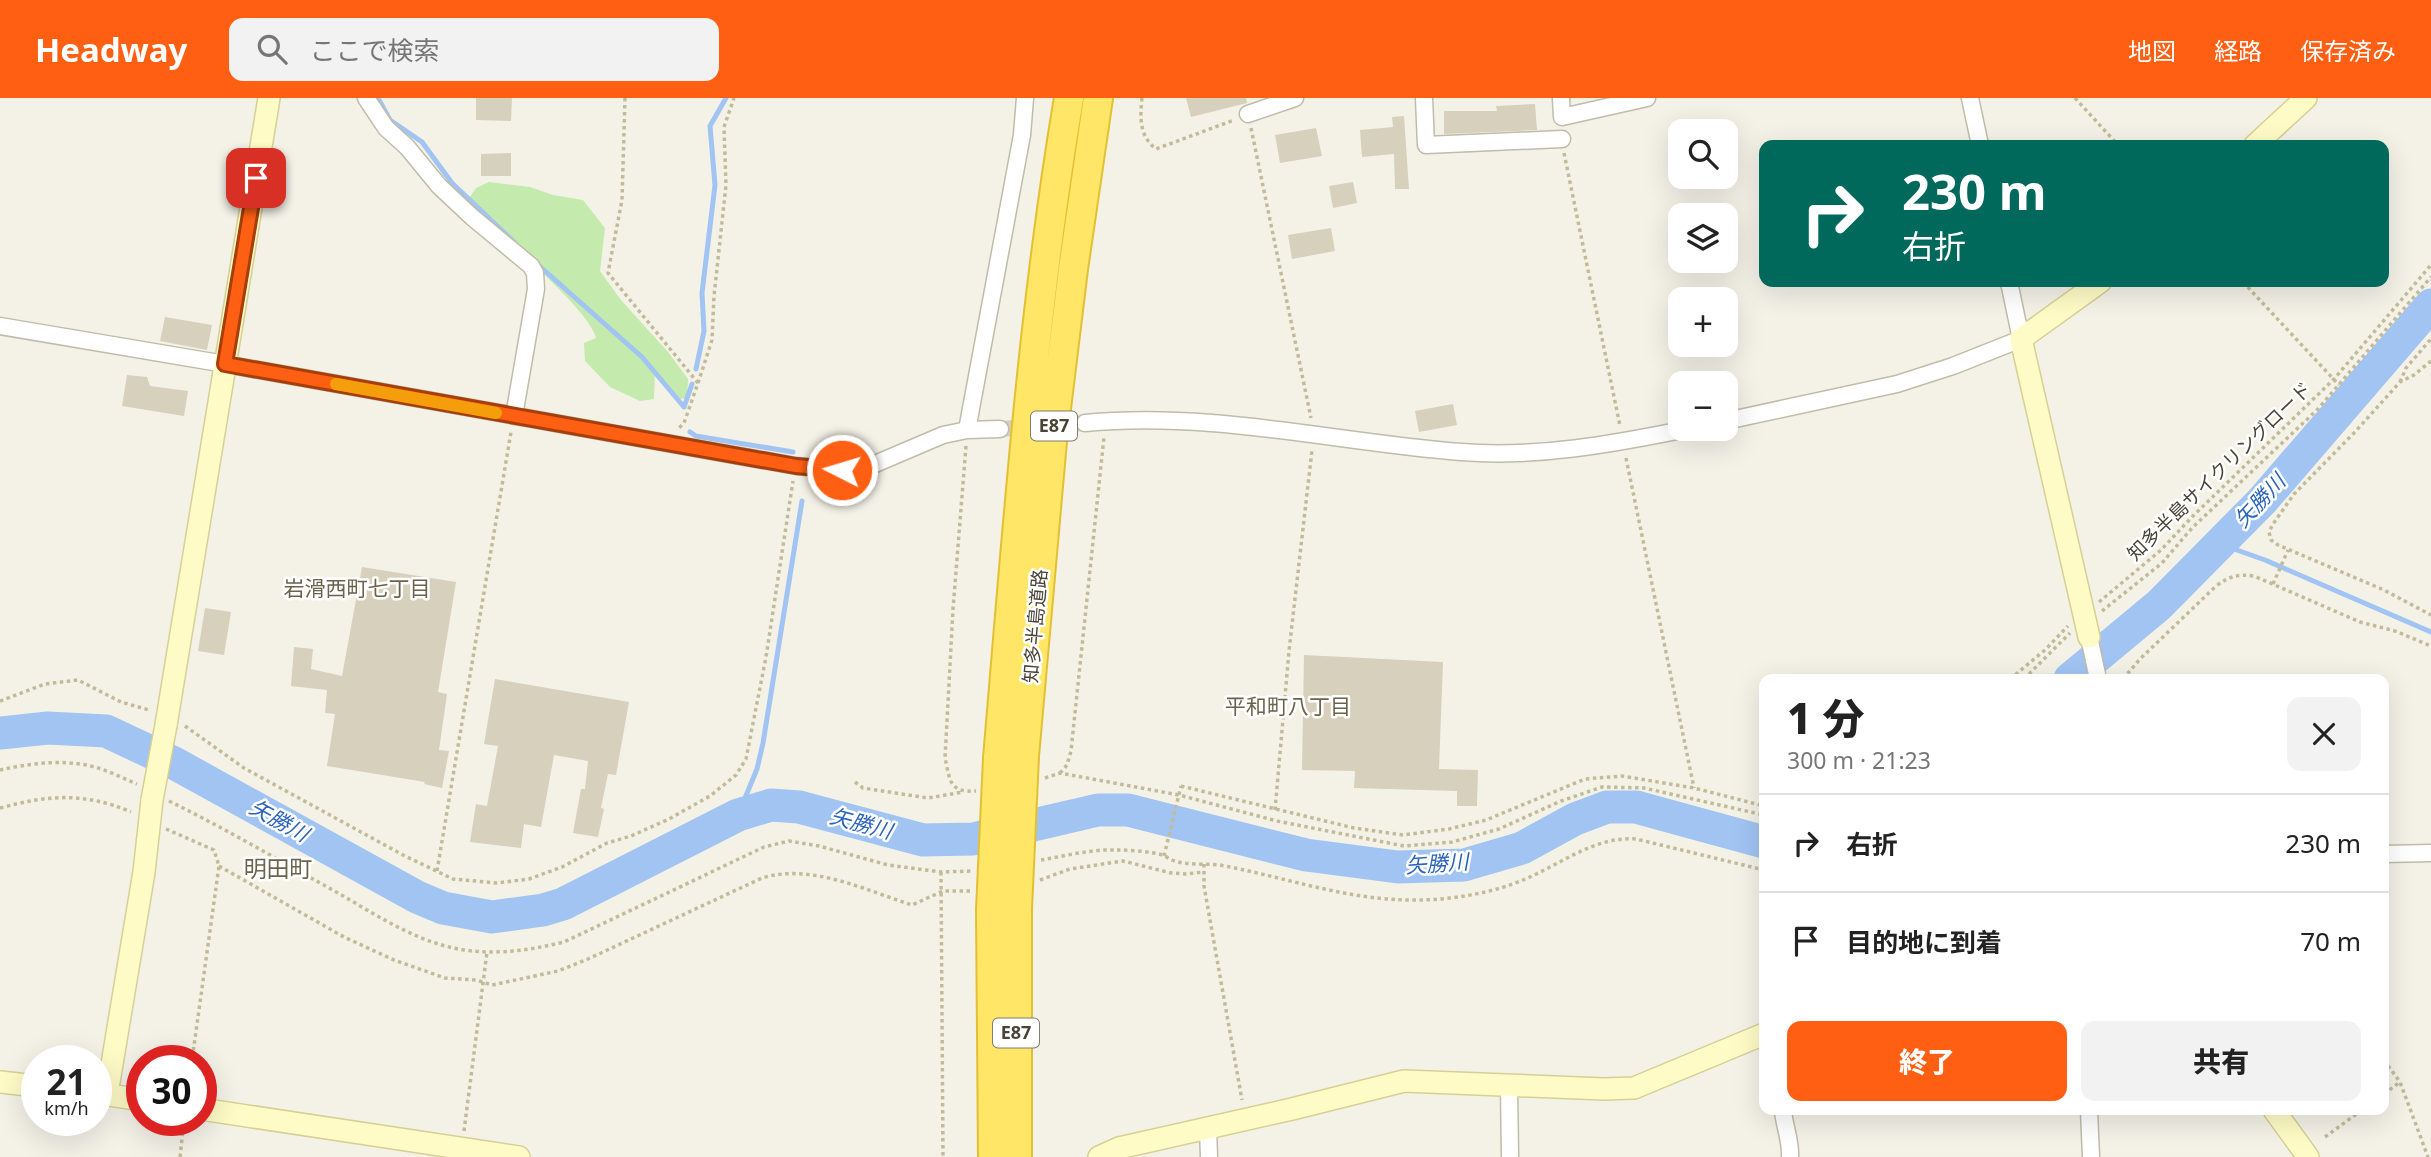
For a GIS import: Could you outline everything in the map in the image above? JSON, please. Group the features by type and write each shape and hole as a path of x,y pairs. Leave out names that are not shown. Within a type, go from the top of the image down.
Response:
{"highway":[{"name":"知多半島道路","path":"993,1157 997,903 1011,757 1073,269 1098,98"},
{"name":"知多半島道路","path":"1011,757 1025,440 1065,103"},
{"name":"知多半島道路","path":"997,903 1017,1157"}],"street":[{"path":"110,1045 144,872 149,804 166,721 269,98"},
{"path":"366,98 386,128 407,147 439,186 531,266 535,273 536,289 514,416"},
{"path":"967,430 1022,135 1025,98"},
{"path":"1248,114 1295,98"},
{"path":"1424,98 1426,145 1562,139"},
{"path":"1561,98 1562,117 1647,98"},
{"path":"1970,98 1979,140"},
{"path":"2260,140 2306,98"},
{"path":"2010,287 2097,674"},
{"path":"1738,418 1897,384 1953,366 2021,338 2093,287"},
{"path":"0,326 796,466 842,470 875,464 943,435 967,430 1000,429"},
{"path":"1085,423 1187,420 1462,452 1513,453 1590,447 1668,433"},
{"path":"2389,854 2431,853"},
{"path":"1100,1157 1119,1148 1404,1081 1634,1088 1759,1036"},
{"path":"0,1082 21,1084"},
{"path":"1509,1084 1510,1157"},
{"path":"217,1111 519,1157"},
{"path":"1783,1115 1791,1143 1790,1157"},
{"path":"2089,1115 2091,1157"},
{"path":"2278,1115 2308,1157"},
{"path":"1208,1128 1209,1157"}],"path":[{"path":"625,98 622,200 608,273 698,383"},
{"path":"666,442 684,423 712,340 713,296 726,185 724,127 734,98"},
{"path":"1142,98 1140,113 1143,130 1147,142 1156,149 1248,114 1313,433 1275,810"},
{"path":"2075,98 2113,140"},
{"path":"1562,139 1694,788"},
{"name":"知多半島サイクリングロード","path":"2016,674 2045,650 2069,624 2087,624 2334,379 2431,265"},
{"path":"2030,674 2065,637 2087,624 2162,564 2192,528 2318,409 2431,276"},
{"path":"2248,287 2339,385"},
{"path":"2431,339 2406,368 2400,382 2294,494 2269,533 2271,540 2288,550 2384,590 2431,615"},
{"path":"2400,382 2431,361"},
{"path":"437,871 514,416"},
{"path":"1060,773 1067,765 1071,751 1106,421"},
{"path":"965,792 956,789 951,781 945,758 967,430"},
{"path":"0,701 45,684 78,680 121,702 138,705 166,721 181,723 244,768 437,871 453,878 481,883 529,879 562,867 607,843 631,836 669,819 710,796 736,775 750,747 796,466"},
{"path":"2273,584 2288,550"},
{"path":"2127,674 2216,586 2230,577 2240,575 2254,576 2360,622 2395,631 2431,646"},
{"path":"0,770 22,765 61,763 98,767 149,804"},
{"path":"1043,778 1060,773 1179,794 1277,821 1404,846 1452,842 1499,829 1561,801 1602,787 1644,788 1759,814"},
{"path":"1164,856 1181,786 1354,828 1403,835 1449,829 1486,820 1586,779 1622,776 1694,788 1759,805"},
{"path":"855,782 863,788 928,798 979,791"},
{"path":"0,808 46,797 68,796 108,803 149,804 222,828 416,937 462,950 502,954 564,942 764,847 789,841 820,845 888,865 942,872 974,871"},
{"path":"163,828 214,850 219,866 194,1045"},
{"path":"1039,861 1112,849 1217,865 1341,894 1380,900 1413,900 1491,891 1523,880 1593,846 1625,838 1759,869"},
{"path":"1038,881 1070,869 1123,861 1171,873 1204,872"},
{"path":"1204,864 1204,886 1247,1118"},
{"path":"219,866 344,937 394,960 445,978 492,985 558,971 780,872 827,878 912,905 943,891 997,903"},
{"path":"942,872 943,1157"},
{"path":"461,1148 487,952"},
{"path":"2389,1067 2400,1082 2428,1157"},
{"path":"2389,1090 2400,1082"},
{"path":"2325,1137 2355,1115"},
{"path":"180,1157 182,1136"}],"green space":[{"path":"489,182 530,187 553,195 583,200 605,228 600,271 688,379 687,398 680,399 655,370 654,399 640,401 610,387 585,361 584,343 596,338 590,325 561,292 474,210 468,200 476,188"}],"building":[{"path":"476,98 512,98 511,121 476,120"},
{"path":"1186,98 1246,98 1247,103 1191,117"},
{"path":"1535,104 1537,130 1444,134 1444,111 1497,111 1496,106"},
{"path":"1404,116 1409,189 1395,189 1394,154 1362,157 1360,130 1393,127 1392,117"},
{"path":"1316,128 1322,156 1280,163 1275,135"},
{"path":"511,153 511,176 481,176 481,154"},
{"path":"1353,182 1357,203 1333,208 1329,186"},
{"path":"1331,228 1335,251 1292,259 1288,235"},
{"path":"165,317 212,325 207,350 160,341"},
{"path":"127,375 147,377 150,386 188,391 184,416 122,406"},
{"path":"1453,404 1457,425 1419,432 1415,411"},
{"path":"362,567 456,582 438,692 447,694 439,750 449,751 442,788 424,784 425,782 327,766 335,714 325,713 327,690 291,686 294,647 313,649 311,669 342,676"},
{"path":"205,608 231,612 224,655 198,651"},
{"path":"1304,655 1443,662 1439,769 1478,770 1477,806 1457,806 1457,791 1354,788 1355,771 1302,770"},
{"path":"495,679 629,702 616,775 608,774 598,837 573,833 581,789 585,789 588,761 554,755 541,827 524,824 521,848 470,842 476,804 487,806 498,746 484,744"}],"waterway":[{"path":"378,98 390,120 422,142 452,183 514,242"},
{"path":"696,369 704,331 702,293 715,185 710,126 726,98"},
{"path":"536,263 642,357 684,407"},
{"name":"矢勝川","path":"2076,674 2159,605 2262,501 2431,305"},
{"path":"684,407 692,384"},
{"path":"690,432 696,436 793,452"},
{"path":"738,815 757,769 763,743 802,501"},
{"path":"2220,544 2265,560 2431,632"},
{"name":"矢勝川","path":"0,733 48,728 106,731 174,763 417,897 443,908 492,917 543,910 563,904 738,815 771,805 799,807 923,840 973,839 1098,810 1128,810 1306,855 1398,867 1464,865 1522,848 1575,819 1607,807 1636,807 1759,841"}],"tunnel":[{"path":"1000,429 1085,423"}],"slow traffic":[{"path":"336,384 496,413"}],"district":[{"name":"岩滑西町七丁目","path":"357,589"},
{"name":"平和町八丁目","path":"1288,707"},
{"name":"明田町","path":"278,869"}],"route":[{"path":"256,178 225,364 796,466 842,470"}]}
